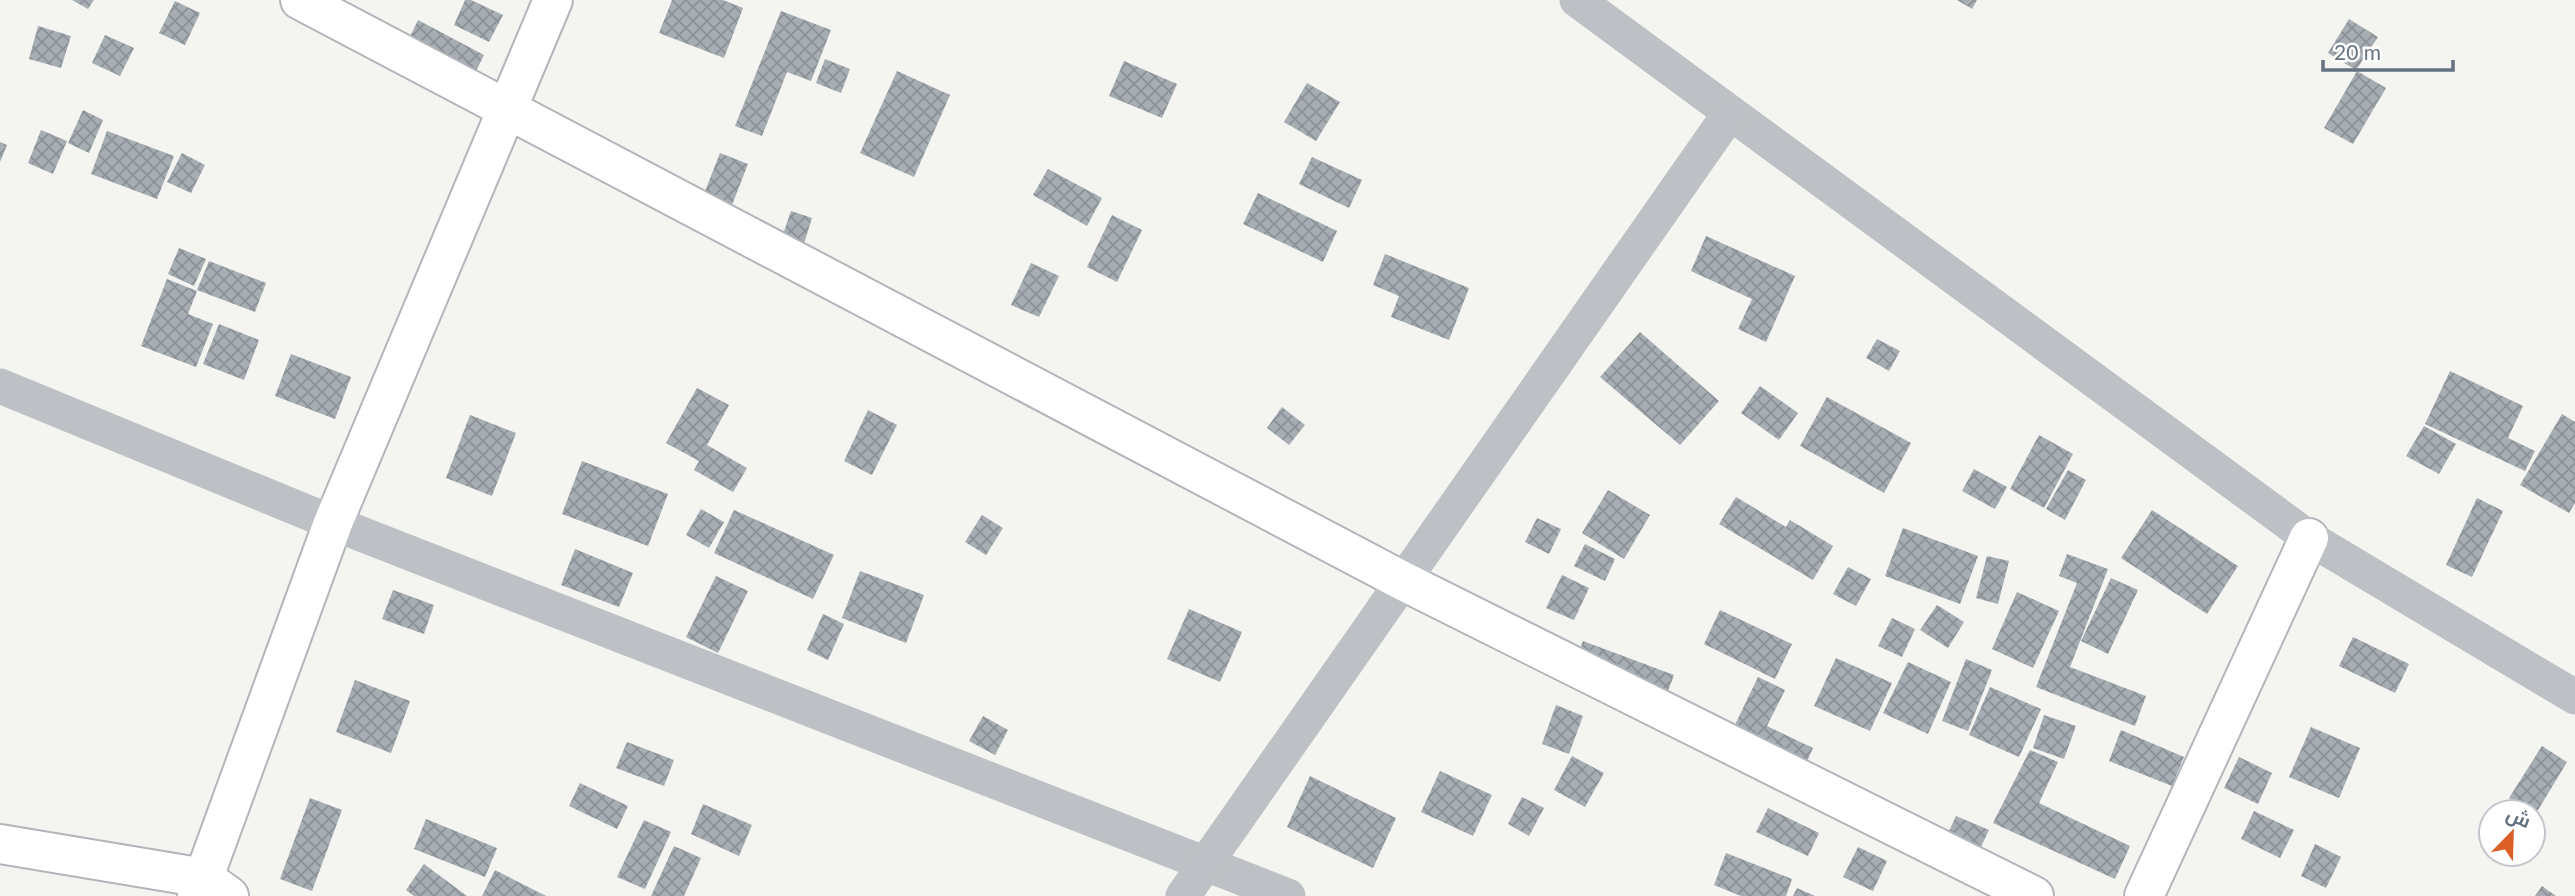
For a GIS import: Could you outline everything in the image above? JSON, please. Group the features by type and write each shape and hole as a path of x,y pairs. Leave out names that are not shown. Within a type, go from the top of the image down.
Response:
{"street":[{"path":"300,0 1403,581 2034,896"},
{"path":"0,844 210,890 333,523 553,0"},
{"path":"1577,0 2309,538 2575,697"},
{"path":"1183,896 1730,113"},
{"path":"0,386 333,523 1288,896"},
{"path":"2144,896 2309,538"}],"building":[{"path":"72,0 94,0 88,9"},
{"path":"465,0 471,0 503,15 489,42 454,25"},
{"path":"672,0 723,0 743,8 724,58 659,33"},
{"path":"1957,0 1977,0 1972,9"},
{"path":"175,1 200,13 185,45 159,33"},
{"path":"781,11 831,30 811,81 787,72 762,136 735,126"},
{"path":"2349,19 2378,37 2356,70 2328,53"},
{"path":"418,20 484,55 469,85 403,51"},
{"path":"38,26 71,36 61,68 29,59"},
{"path":"105,35 134,48 120,76 92,63"},
{"path":"825,59 850,69 841,93 816,83"},
{"path":"1124,61 1177,84 1162,118 1109,96"},
{"path":"897,71 950,95 914,177 860,153"},
{"path":"2357,71 2386,88 2353,144 2324,128"},
{"path":"1307,83 1340,102 1316,141 1284,122"},
{"path":"83,110 103,120 89,153 68,143"},
{"path":"41,130 67,141 53,174 28,163"},
{"path":"107,131 174,156 157,199 91,174"},
{"path":"0,142 7,145 0,162"},
{"path":"182,153 205,165 191,193 167,182"},
{"path":"720,153 748,164 730,210 702,199"},
{"path":"1312,157 1362,180 1349,208 1299,184"},
{"path":"1048,169 1102,198 1087,226 1033,195"},
{"path":"1258,193 1337,231 1323,262 1243,224"},
{"path":"791,211 812,218 802,250 780,243"},
{"path":"1112,215 1142,230 1117,282 1087,267"},
{"path":"1706,236 1795,276 1766,342 1738,329 1752,299 1691,271"},
{"path":"179,248 206,259 194,286 168,274"},
{"path":"1385,254 1469,288 1449,340 1391,317 1399,296 1373,285"},
{"path":"209,261 266,283 255,312 197,290"},
{"path":"1031,263 1059,276 1039,317 1011,305"},
{"path":"167,279 197,291 188,314 213,324 196,367 141,346"},
{"path":"219,324 259,340 244,380 203,364"},
{"path":"1640,332 1719,401 1680,445 1600,377"},
{"path":"1877,339 1900,351 1889,371 1866,358"},
{"path":"291,354 351,377 335,419 275,396"},
{"path":"2450,371 2523,406 2508,438 2535,451 2525,471 2425,424"},
{"path":"1760,386 1798,413 1779,440 1741,413"},
{"path":"697,388 729,405 707,445 747,468 733,492 694,470 699,461 666,443"},
{"path":"1827,397 1911,443 1884,493 1800,446"},
{"path":"1282,407 1305,425 1289,445 1267,428"},
{"path":"868,410 897,425 872,475 844,461"},
{"path":"2562,414 2575,422 2575,503 2569,513 2520,485"},
{"path":"470,415 516,433 492,496 446,478"},
{"path":"2424,426 2456,444 2439,474 2406,456"},
{"path":"2039,435 2073,454 2044,508 2010,489"},
{"path":"582,461 668,494 648,546 562,514"},
{"path":"1974,469 2007,487 1995,509 1962,491"},
{"path":"2068,470 2086,480 2065,520 2046,509"},
{"path":"1608,490 1650,515 1624,559 1582,533"},
{"path":"1736,497 1786,527 1790,520 1833,546 1813,580 1719,524"},
{"path":"2477,498 2503,511 2472,577 2446,565"},
{"path":"701,509 724,522 709,548 686,535"},
{"path":"734,510 834,555 813,599 714,553"},
{"path":"2152,510 2238,566 2207,614 2121,558"},
{"path":"982,515 1003,528 986,555 965,542"},
{"path":"1537,518 1561,529 1549,554 1525,542"},
{"path":"1903,528 1978,556 1960,604 1885,576"},
{"path":"1585,544 1615,559 1605,581 1574,566"},
{"path":"575,549 633,573 619,607 561,585"},
{"path":"2067,554 2108,569 2070,667 2146,696 2135,726 2036,687 2077,583 2059,576"},
{"path":"1987,556 2009,561 1998,604 1976,598"},
{"path":"1848,567 1871,579 1856,606 1833,594"},
{"path":"860,571 924,595 906,643 842,618"},
{"path":"1562,575 1589,588 1574,620 1546,608"},
{"path":"716,576 748,591 718,653 686,637"},
{"path":"2111,578 2138,590 2108,654 2081,641"},
{"path":"393,590 434,605 424,634 382,619"},
{"path":"2017,592 2059,611 2033,668 1992,649"},
{"path":"1937,605 1964,622 1948,648 1920,630"},
{"path":"1189,609 1242,632 1220,682 1167,659"},
{"path":"1720,610 1792,644 1775,679 1704,644"},
{"path":"823,614 844,624 828,660 807,650"},
{"path":"1892,618 1915,629 1902,657 1878,646"},
{"path":"2353,637 2409,664 2395,693 2339,666"},
{"path":"1583,641 1674,675 1660,712 1569,679"},
{"path":"1836,658 1892,683 1870,731 1814,706"},
{"path":"1966,659 1992,670 1968,731 1942,721"},
{"path":"1908,662 1951,682 1928,734 1883,713"},
{"path":"1758,677 1785,690 1767,726 1813,748 1804,768 1731,733"},
{"path":"355,680 410,701 391,753 336,732"},
{"path":"1990,687 2041,709 2019,757 1969,735"},
{"path":"1556,705 1583,716 1569,754 1542,744"},
{"path":"2044,715 2076,726 2064,759 2033,748"},
{"path":"983,716 1008,730 995,755 969,741"},
{"path":"2311,727 2360,748 2339,798 2289,777"},
{"path":"2121,730 2184,757 2172,786 2109,761"},
{"path":"627,742 674,760 664,786 616,768"},
{"path":"2542,746 2567,762 2545,798 2509,798"},
{"path":"2030,750 2058,762 2039,803 2130,846 2115,879 1993,823"},
{"path":"1572,756 1604,773 1585,807 1554,790"},
{"path":"2239,757 2272,773 2258,804 2224,788"},
{"path":"1440,771 1492,795 1473,836 1421,812"},
{"path":"1310,776 1396,818 1373,868 1287,827"},
{"path":"580,783 628,806 617,829 569,806"},
{"path":"1522,797 1544,808 1529,836 1508,824"},
{"path":"310,798 342,810 312,891 280,879"},
{"path":"703,804 752,825 739,856 691,834"},
{"path":"1768,808 1819,833 1808,856 1756,832"},
{"path":"2254,811 2294,830 2280,858 2241,839"},
{"path":"1956,816 1989,830 1971,868 1939,853"},
{"path":"426,819 497,848 485,877 414,849"},
{"path":"644,820 671,832 645,889 617,877"},
{"path":"2315,844 2341,857 2326,888 2301,876"},
{"path":"674,846 701,858 684,896 651,896"},
{"path":"1858,847 1887,861 1873,891 1843,877"},
{"path":"1726,853 1792,879 1786,896 1741,896 1714,885"},
{"path":"424,864 467,896 414,896 406,890"},
{"path":"495,870 546,896 482,896"},
{"path":"2542,886 2556,896 2535,896"},
{"path":"1797,888 1815,896 1793,896"}]}
